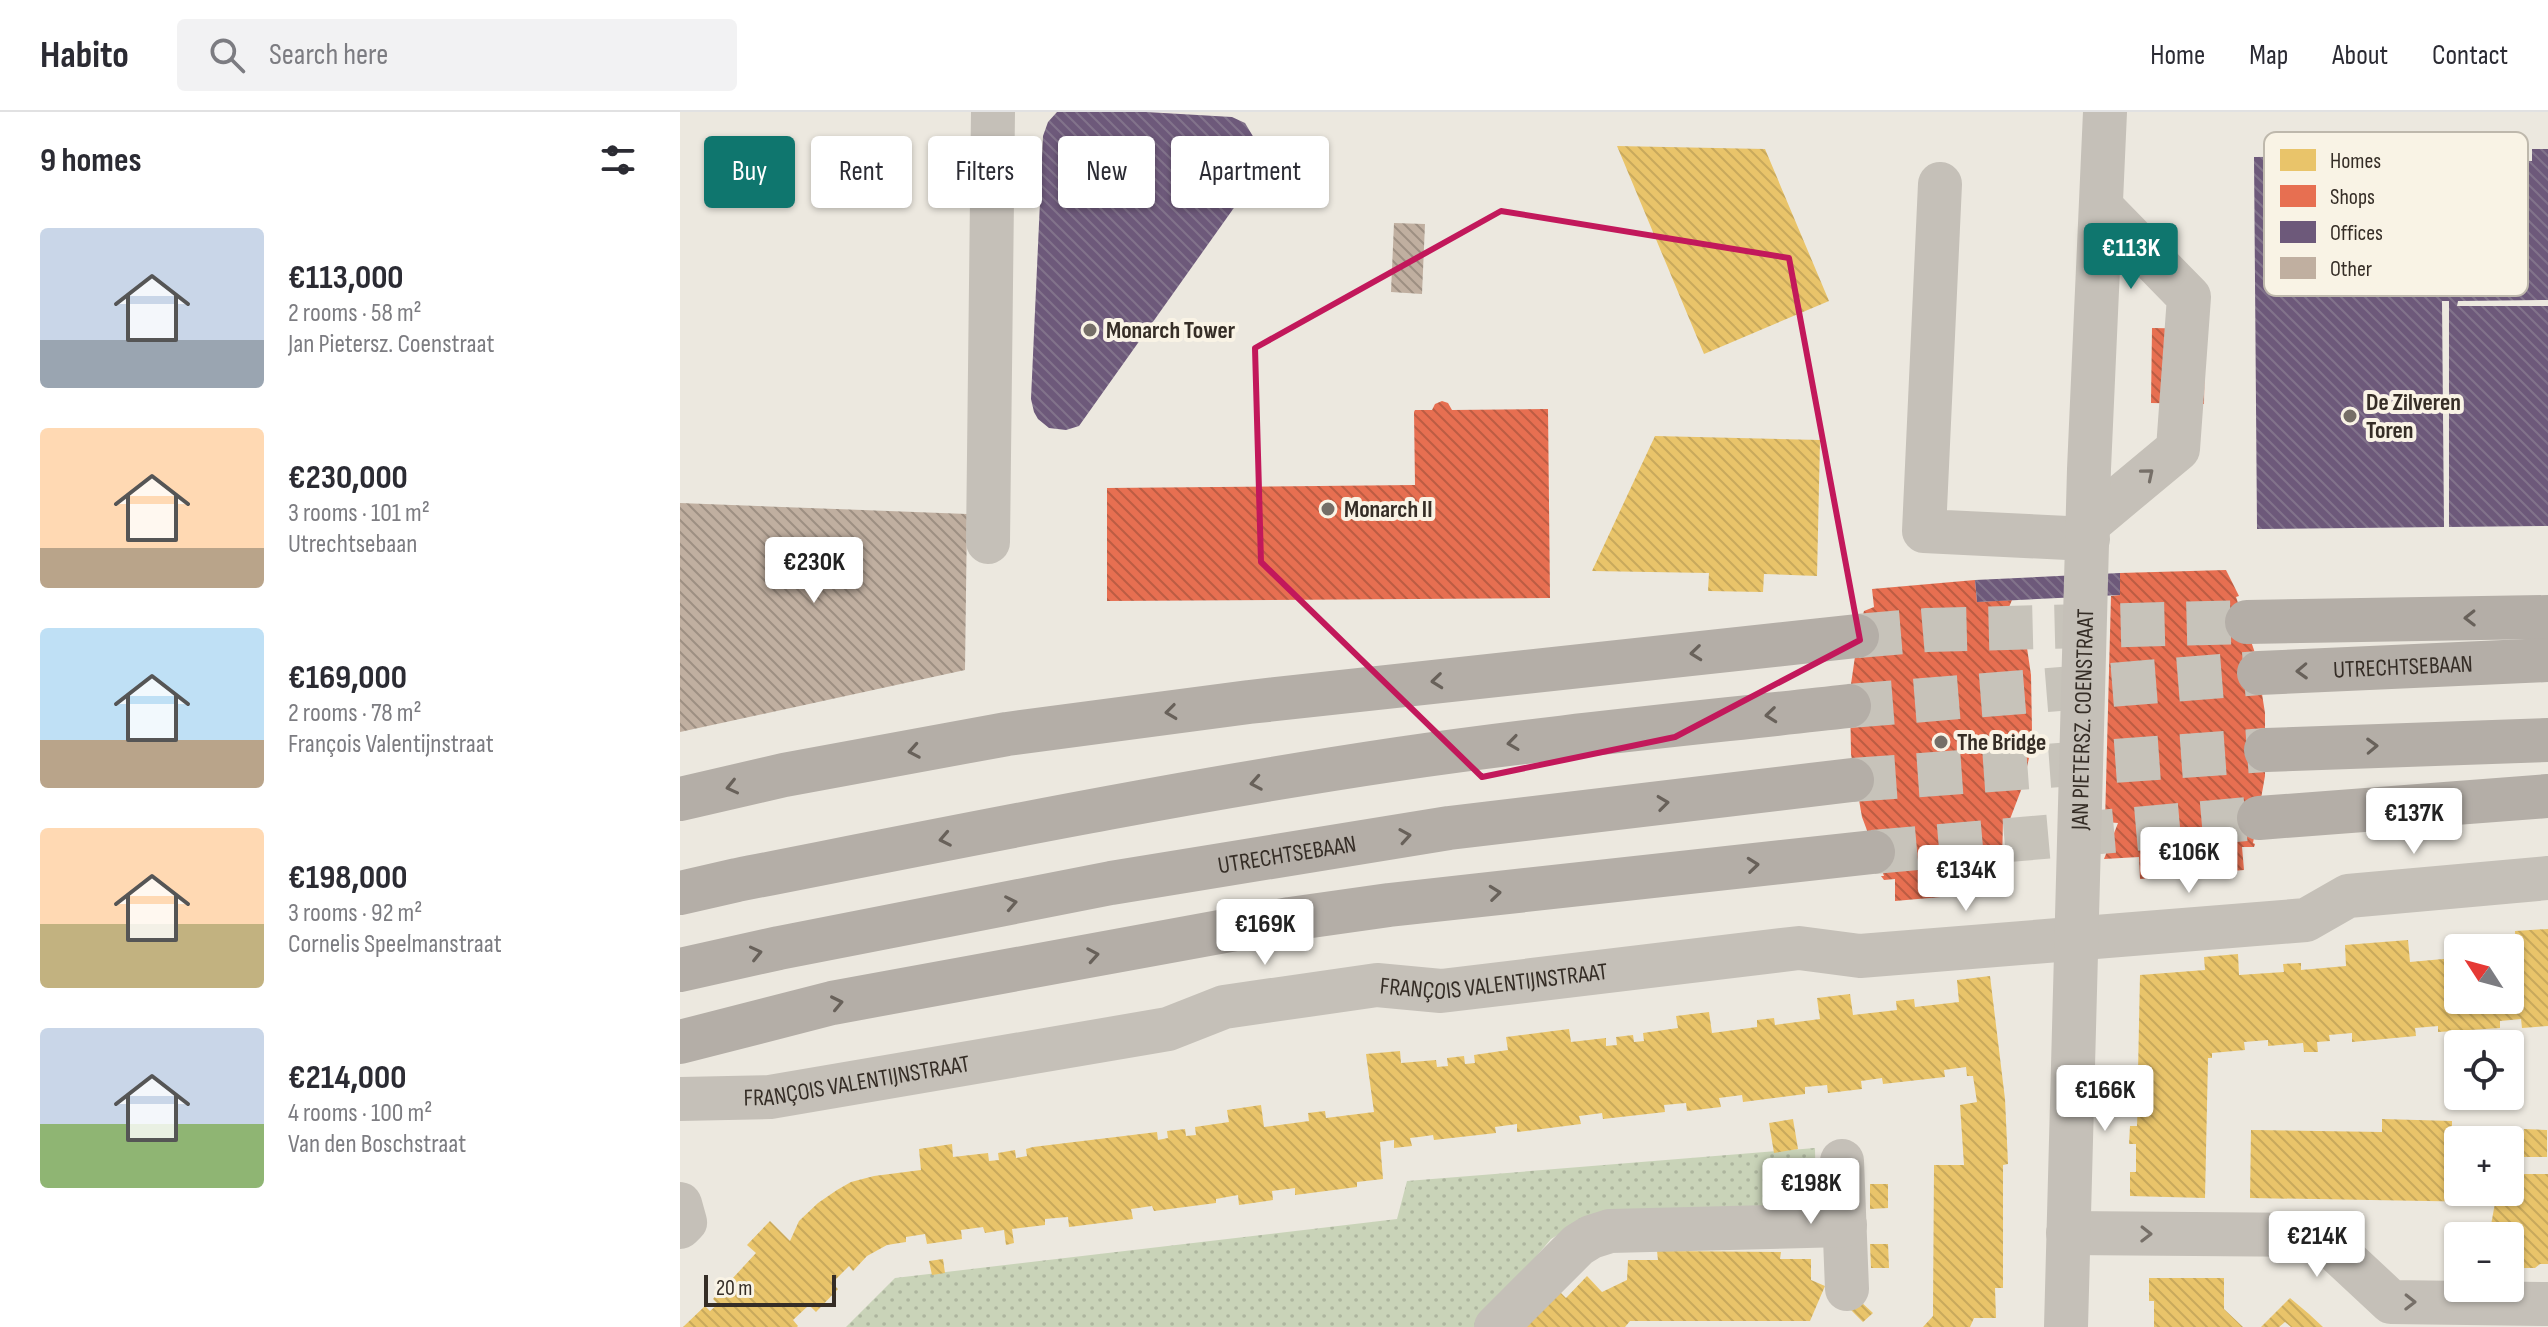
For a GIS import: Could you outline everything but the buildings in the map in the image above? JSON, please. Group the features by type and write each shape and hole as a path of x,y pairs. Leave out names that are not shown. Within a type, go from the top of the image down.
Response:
{"main road":[{"path":"2247,622 2548,617"},
{"path":"680,799 784,775 1007,734 1264,700 1857,636"},
{"name":"UTRECHTSEBAAN","path":"2259,673 2548,660"},
{"path":"680,893 1088,812 1395,760 1532,741 1849,706"},
{"path":"2266,750 2548,740"},
{"name":"UTRECHTSEBAAN","path":"680,970 1096,886 1449,828 1852,780"},
{"path":"2259,818 2548,796"},
{"path":"680,1042 832,1003 1290,919 1405,903 1873,852"}],"street":[{"path":"988,542 993,112"},
{"name":"JAN PIETERSZ. COENSTRAAT","path":"2066,1327 2088,532 2105,112"},
{"path":"1940,184 1924,531 2088,532 2178,449 2189,297 2101,207"},
{"name":"FRANÇOIS VALENTIJNSTRAAT","path":"680,1099 770,1097 1168,1029 1224,1007 1377,985 1441,991 1799,948 1860,956 2306,920 2348,896 2548,878"},
{"path":"1842,1161 1847,1289"},
{"path":"1496,1327 1578,1245 1610,1231 1845,1225"},
{"path":"2068,1233 2303,1235 2331,1246 2391,1302 2548,1304"}],"highlighted area":[{"path":"1501,211 1789,258 1860,640 1675,737 1482,777 1261,562 1255,348"}],"green space":[{"path":"1815,1148 1816,1206 1576,1224 1551,1239 1474,1327 846,1327 895,1278 1397,1219 1407,1181"}],"tunnel":[{"path":"1857,636 1927,630 2247,622"},
{"path":"1849,706 2259,673"},
{"path":"1852,780 2266,750"},
{"path":"1873,852 2259,818"}],"place":[{"name":"Monarch Tower","path":"1090,330"},
{"name":"De Zilveren Toren","path":"2350,416"},
{"name":"Monarch II","path":"1328,509"},
{"name":"The Bridge","path":"1941,742"}]}
